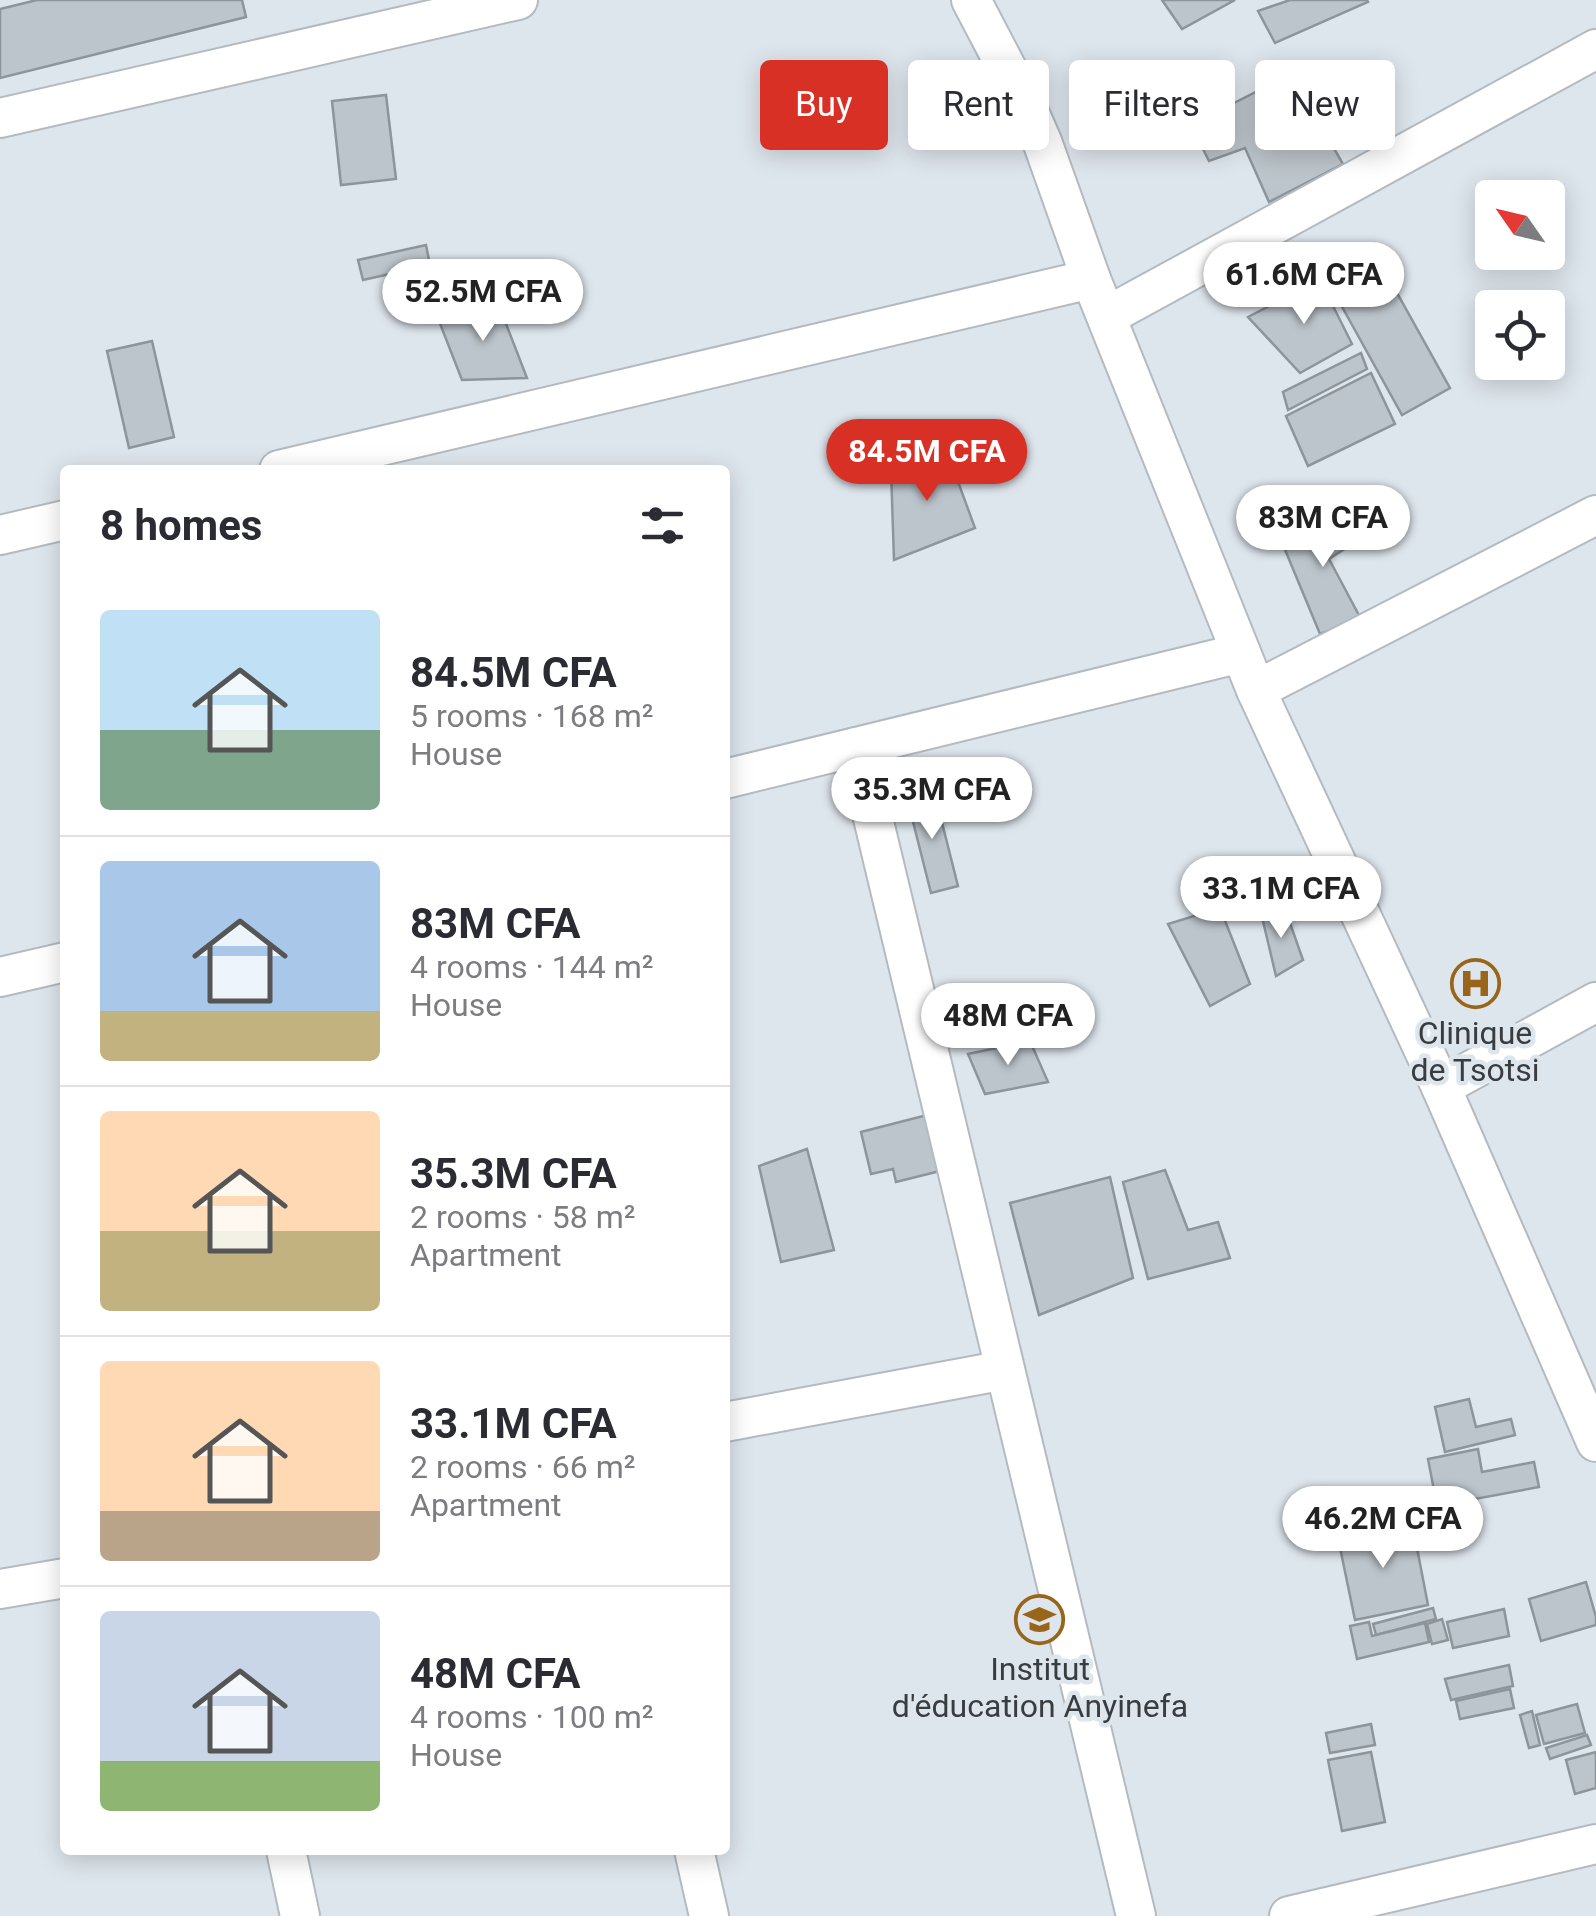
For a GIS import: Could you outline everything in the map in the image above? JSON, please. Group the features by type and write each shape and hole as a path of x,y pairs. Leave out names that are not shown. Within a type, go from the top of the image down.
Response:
{"street":[{"path":"0,118 414,12 518,0"},
{"path":"971,0 1043,144 1091,279 1256,690 1441,1087 1596,1442"},
{"path":"1107,316 1596,49"},
{"path":"300,465 1091,279"},
{"path":"1256,690 1596,515"},
{"path":"0,536 60,521"},
{"path":"730,778 1241,653"},
{"path":"856,747 1136,1916"},
{"path":"0,977 60,963"},
{"path":"1441,1087 1596,1002"},
{"path":"730,1421 1004,1370"},
{"path":"0,1588 60,1579"},
{"path":"1289,1916 1330,1911 1596,1844"},
{"path":"287,1855 300,1916"},
{"path":"695,1855 709,1916"}],"building":[{"path":"37,0 242,0 246,17 0,78 0,9"},
{"path":"1162,0 1235,0 1182,29"},
{"path":"1290,0 1368,2 1275,43 1258,11"},
{"path":"1255,92 1255,150 1335,150 1343,164 1269,202 1245,148 1209,161 1204,150 1235,150 1235,103"},
{"path":"386,95 396,179 341,185 332,101"},
{"path":"426,245 430,265 363,280 358,260"},
{"path":"1372,248 1450,388 1402,415 1325,276"},
{"path":"1320,280 1352,344 1300,373 1248,317"},
{"path":"496,298 527,378 462,380 439,321"},
{"path":"152,341 174,437 129,448 107,351"},
{"path":"1361,353 1367,369 1288,410 1283,392"},
{"path":"1371,373 1395,424 1308,466 1286,416"},
{"path":"946,449 975,528 894,560 891,470"},
{"path":"1343,510 1357,541 1329,559 1361,619 1320,634 1281,540"},
{"path":"934,791 958,886 931,893 907,798"},
{"path":"1284,906 1303,960 1276,976 1262,917"},
{"path":"1220,908 1250,984 1210,1006 1168,924"},
{"path":"1030,1041 1048,1082 985,1094 968,1054"},
{"path":"931,1114 944,1170 896,1182 893,1169 871,1174 861,1132"},
{"path":"807,1149 834,1250 781,1262 759,1166"},
{"path":"1165,1170 1188,1230 1218,1222 1230,1258 1148,1279 1123,1182"},
{"path":"1110,1177 1133,1278 1039,1315 1010,1203"},
{"path":"1469,1399 1476,1427 1511,1419 1515,1435 1445,1452 1435,1407"},
{"path":"1478,1449 1482,1472 1534,1462 1539,1487 1437,1506 1428,1459"},
{"path":"1436,1513 1444,1540 1422,1546 1414,1519"},
{"path":"1412,1522 1428,1605 1355,1620 1338,1538"},
{"path":"1586,1582 1596,1625 1541,1641 1529,1599"},
{"path":"1433,1608 1436,1619 1376,1635 1373,1624"},
{"path":"1504,1609 1509,1636 1453,1648 1447,1622"},
{"path":"1442,1619 1448,1640 1432,1644 1427,1624"},
{"path":"1369,1622 1372,1636 1425,1623 1429,1642 1357,1659 1350,1626"},
{"path":"1509,1665 1513,1686 1451,1700 1445,1679"},
{"path":"1510,1689 1514,1708 1460,1719 1456,1701"},
{"path":"1577,1704 1585,1733 1544,1744 1536,1715"},
{"path":"1532,1711 1540,1745 1529,1748 1520,1715"},
{"path":"1371,1724 1375,1745 1330,1753 1326,1733"},
{"path":"1587,1735 1591,1745 1550,1759 1546,1748"},
{"path":"1371,1752 1385,1822 1342,1831 1328,1760"},
{"path":"1596,1752 1596,1788 1575,1794 1566,1760"}],"place":[{"name":"Clinique de Tsotsi","path":"1475,983"},
{"name":"Institut d'éducation Anyinefa","path":"1040,1619"}]}
